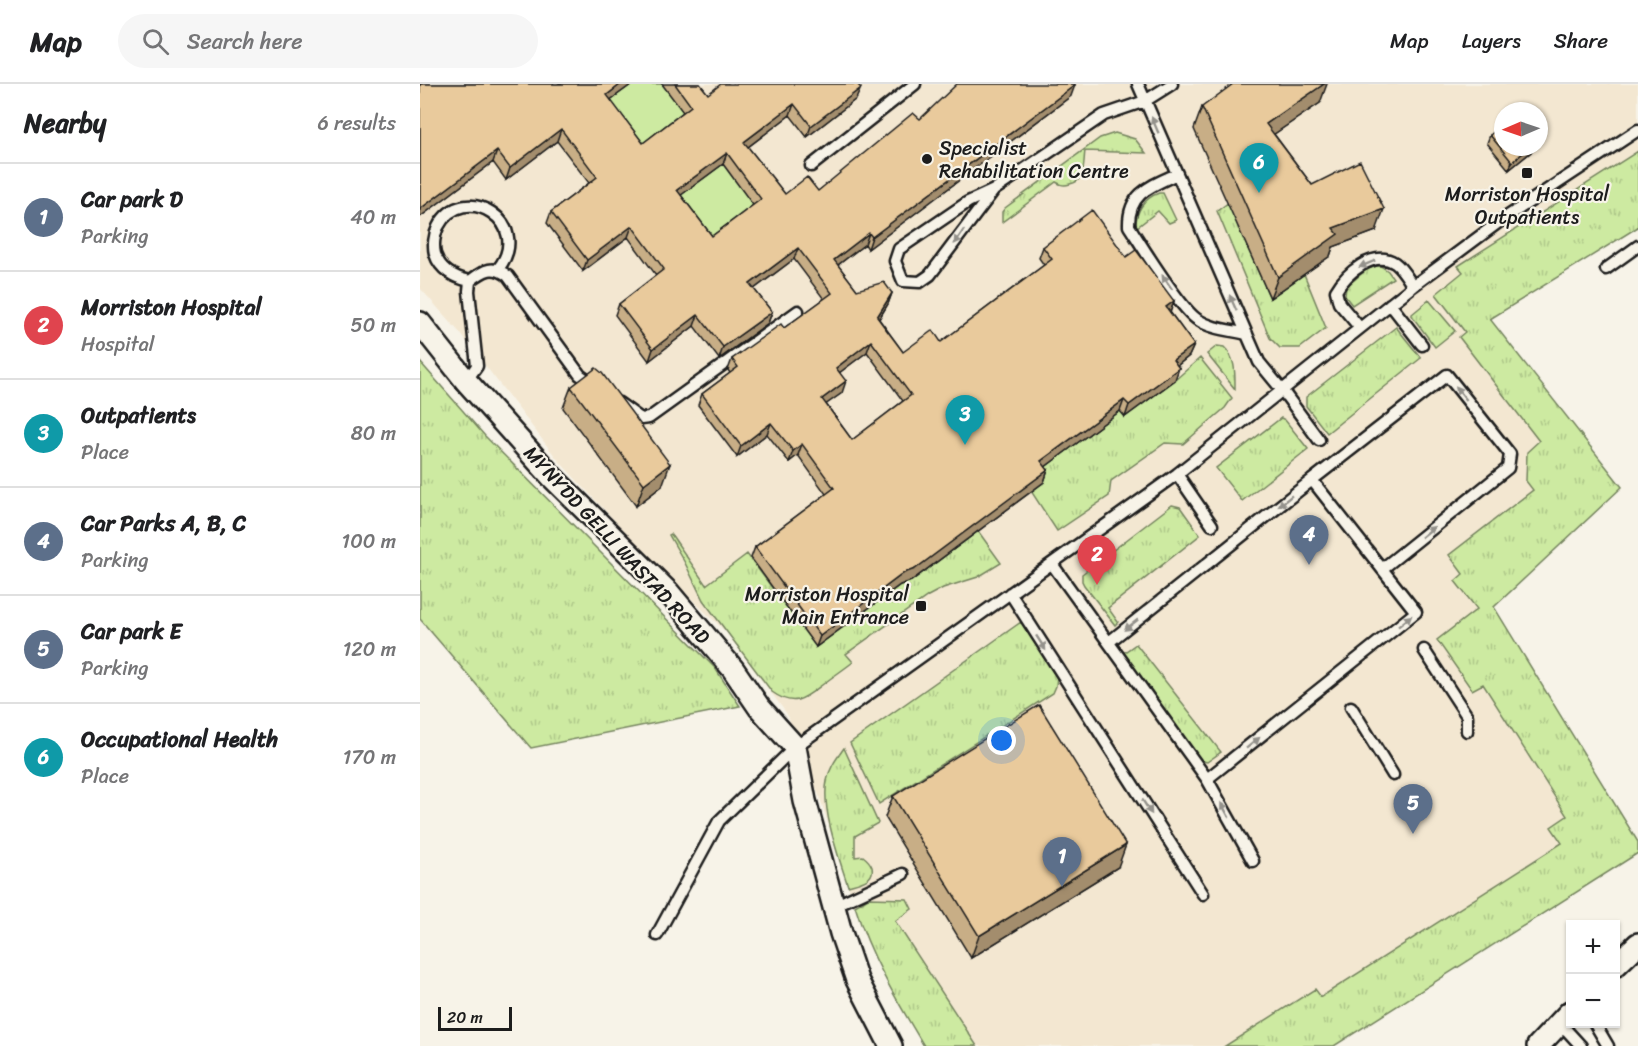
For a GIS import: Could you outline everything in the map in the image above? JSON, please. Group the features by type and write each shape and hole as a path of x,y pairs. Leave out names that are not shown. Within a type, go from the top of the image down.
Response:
{"street":[{"name":"MYNYDD GELLI WASTAD ROAD","path":"420,323 466,381 553,478 669,593 733,669 759,707 795,747"},
{"path":"795,747 805,801 857,980 891,1046"},
{"path":"1620,961 1638,944"},
{"path":"1538,1046 1565,1017"}],"lane":[{"path":"811,166 915,84"},
{"path":"1137,84 1259,362 1319,440"},
{"path":"994,190 930,276 920,282 903,281 895,261 899,249 968,202 994,190 1104,115 1145,101 1172,84"},
{"path":"657,935 719,821 795,747 1177,474 1413,286 1500,222 1638,130"},
{"path":"1177,174 1148,188 1133,202 1129,226 1180,300 1196,319 1213,327 1247,334"},
{"path":"498,269 508,249 508,236 503,224 495,214 483,208 470,206 449,213 435,232 434,244 435,255 449,274 470,281 488,270 498,269 508,276 580,375 641,419 649,418 798,311"},
{"path":"1606,269 1638,246"},
{"path":"1360,328 1339,303 1336,291 1342,280 1362,264 1378,260 1395,263 1413,286"},
{"path":"466,381 477,366 469,291 470,281"},
{"path":"1390,304 1422,345"},
{"path":"1109,642 1447,375 1510,454 1508,468 1382,569"},
{"path":"1177,474 1212,525"},
{"path":"1208,779 1416,612 1312,480"},
{"path":"1052,564 1208,779 1253,861"},
{"path":"1010,593 1203,894"},
{"path":"1424,650 1467,716 1467,730"},
{"path":"1351,707 1393,775"},
{"path":"834,906 903,874"},
{"path":"1565,1017 1581,1046"},
{"path":"1598,1028 1608,1046"}],"shaded area":[{"path":"420,84 1638,84 1638,227 1490,319 1622,487 1494,607 1638,842 1638,853 1334,1046 924,1046 895,997 864,935 820,798 787,714 725,631 654,563 558,460 461,334 420,288"}],"green space":[{"path":"632,84 662,84 687,117 639,154 602,106"},
{"path":"1115,133 1135,139 1146,153 1085,151 1083,171 1079,179 1066,185 1056,182 1002,222 1002,212 1005,208 1100,138"},
{"path":"1638,151 1638,227 1490,319 1622,487 1494,607 1638,842 1638,853 1334,1046 1225,1046 1315,989 1321,997 1562,843 1551,827 1567,816 1483,684 1472,690 1437,640 1477,609 1455,581 1463,574 1449,555 1533,490 1526,481 1527,452 1539,441 1459,337 1465,332 1436,294 1463,272 1458,266"},
{"path":"723,164 757,210 708,247 673,201"},
{"path":"1163,193 1176,220 1169,223 1158,211 1136,228 1141,206 1149,198"},
{"path":"1228,203 1270,298 1304,274 1326,328 1300,348 1280,348 1270,338 1217,211"},
{"path":"1379,265 1393,278 1352,305 1345,296 1346,287 1366,270"},
{"path":"1429,300 1455,331 1435,347 1412,316"},
{"path":"1396,327 1421,358 1327,433 1306,406 1306,397"},
{"path":"1217,346 1224,347 1231,356 1235,389 1207,354"},
{"path":"1200,358 1232,398 1225,408 1183,444 1165,443 1111,481 1109,496 1057,531 1031,491 1037,473 1120,411 1125,416 1175,380"},
{"path":"420,362 485,436 715,668 740,706 531,748 420,619"},
{"path":"1281,418 1308,449 1242,501 1216,468"},
{"path":"1172,505 1180,507 1200,535 1108,608 1118,622 1115,625 1084,585 1082,574"},
{"path":"978,531 1001,563 978,577 943,588 928,596 846,654 853,662 804,698 793,701 772,692 703,600 669,535 671,534 706,585 747,554 816,647"},
{"path":"1021,622 1057,675 1053,693 879,804 850,743"},
{"path":"1136,644 1221,752 1207,762 1199,760 1122,654"},
{"path":"844,748 878,823 855,836 855,857 863,856 868,861 872,867 871,875 865,881 848,886 832,834 826,805 827,781 834,763"},
{"path":"868,898 907,899 912,909 895,921 977,1046 924,1046 885,978 861,925 855,906"}],"building":[{"path":"420,84 621,84 607,95 643,143 691,106 675,84 700,84 708,94 721,84 857,84 861,88 811,126 794,104 744,142 785,194 807,177 818,191 913,113 920,119 957,84 1074,84 872,237 869,233 834,260 857,290 884,282 892,293 877,317 903,352 933,330 941,342 1052,259 1043,247 1092,210 1126,257 1136,250 1174,301 1166,307 1194,345 1173,360 1179,368 1129,405 1124,400 1041,461 1048,470 820,636 755,547 834,488 802,444 793,451 771,423 741,446 702,394 738,367 732,359 781,324 784,328 832,293 798,248 750,284 772,312 723,347 698,315 653,349 619,304 664,269 632,226 587,260 551,212 597,177 561,129 510,168 497,151 420,209","holes":["727,153 761,199 712,236 677,190","871,341 911,395 852,440 822,399 846,381 836,368"]},
{"path":"1233,84 1324,84 1266,124 1312,185 1360,161 1384,209 1333,228 1338,234 1278,277 1202,107"},
{"path":"1507,156 1519,156 1512,162"},
{"path":"596,368 670,464 644,484 571,387"},
{"path":"1039,705 1126,845 979,936 893,796"}],"place":[{"name":"Specialist Rehabilitation Centre","path":"927,159"},
{"name":"Morriston Hospital Outpatients","path":"1527,173"},
{"name":"Occupational Health","path":"1259,193"},
{"name":"Outpatients","path":"965,445"},
{"name":"Car Parks A, B, C","path":"1309,565"},
{"name":"Morriston Hospital","path":"1097,585"},
{"name":"Morriston Hospital Main Entrance","path":"921,606"},
{"name":"Car park E","path":"1413,834"},
{"name":"Car park D","path":"1062,887"}]}
